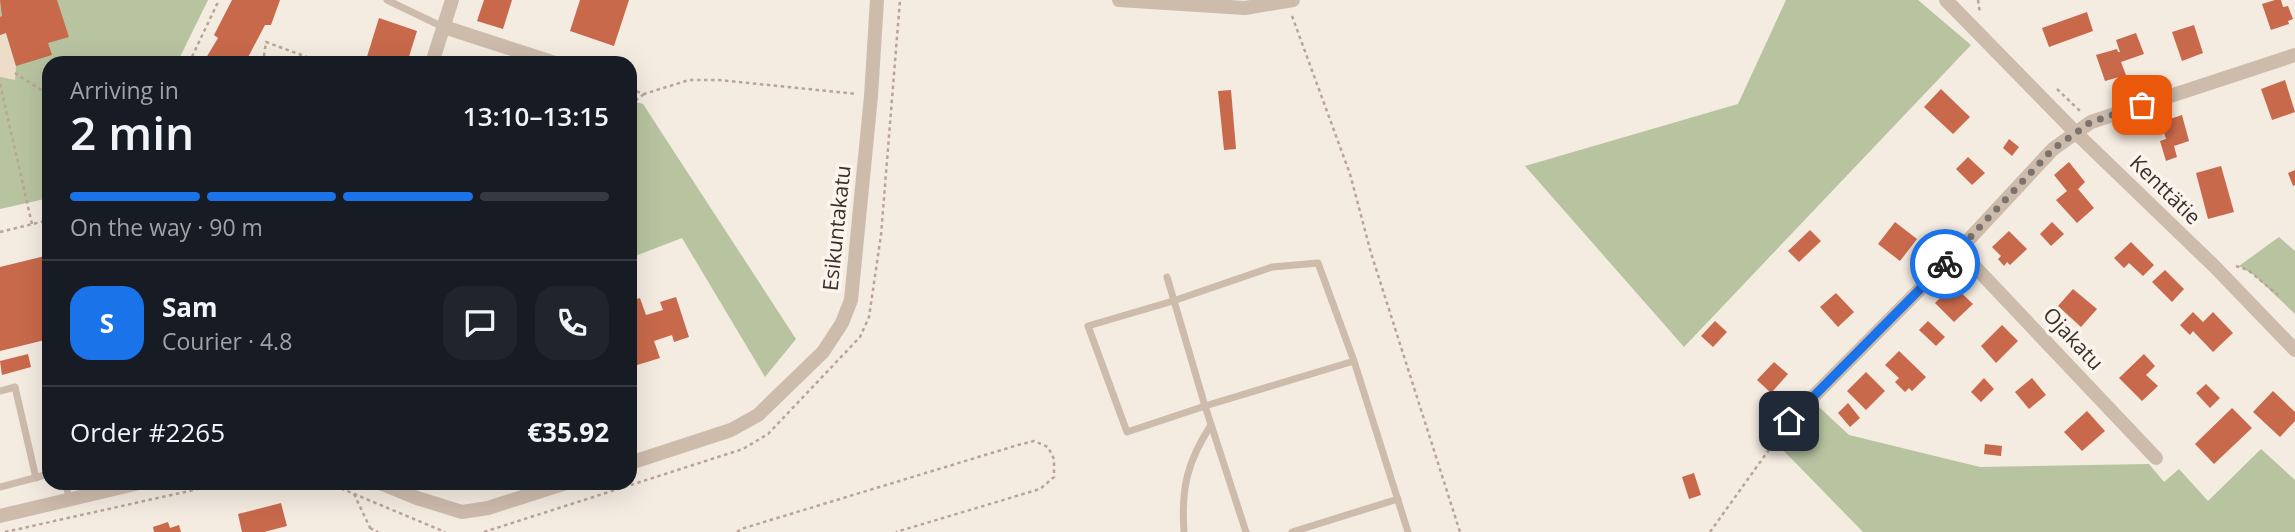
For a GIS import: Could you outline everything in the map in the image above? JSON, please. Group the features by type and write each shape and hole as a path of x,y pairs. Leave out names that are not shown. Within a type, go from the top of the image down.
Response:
{"street":[{"path":"434,56 452,0"},
{"name":"Esikuntakatu","path":"637,461 732,430 758,415 823,352 842,323 851,300 871,96 877,0"},
{"path":"1119,0 1245,8 1290,1"},
{"name":"Kenttätie","path":"1946,0 2295,350"},
{"path":"444,27 533,56"},
{"path":"1789,421 1959,250 2053,149 2091,122 2295,55"},
{"name":"Ojakatu","path":"1959,250 2155,458"},
{"path":"0,516 108,490"},
{"path":"397,490 462,512 488,508 544,490"}],"lane":[{"path":"387,0 444,27"},
{"path":"1354,361 1127,432 1088,326 1173,301 1272,267 1318,263 1354,361 1408,532"},
{"path":"1167,277 1245,532"},
{"path":"0,391 15,387 36,478"},
{"path":"1184,532 1182,503 1187,477 1195,450 1211,425"},
{"path":"0,487 42,476"},
{"path":"67,490 69,499"},
{"path":"1292,532 1398,499"}],"path":[{"path":"192,56 219,0"},
{"path":"637,483 744,449 768,435 860,337 869,317 881,235 900,0"},
{"path":"1290,1 1350,174 1371,253 1460,532"},
{"path":"264,56 267,41 305,56"},
{"path":"15,73 42,90"},
{"path":"637,100 644,94 689,80 892,98"},
{"path":"0,84 32,224"},
{"path":"637,92 644,94"},
{"path":"0,232 42,222"},
{"path":"2215,268 2243,268 2278,295"},
{"path":"1710,532 1789,421"},
{"path":"737,532 741,528 1018,445 1034,441 1048,447 1054,459 1054,477 1040,489 896,532"},
{"path":"5,532 194,490"},
{"path":"345,490 445,532"},
{"path":"484,532 616,490"},
{"path":"354,494 371,530 378,532"}],"green space":[{"path":"0,0 208,0 180,56 42,56 42,200 0,209"},
{"path":"1786,0 1918,0 1971,45 1684,347 1525,166 1738,104"},
{"path":"637,102 643,104 796,339 765,377 682,238 637,255"},
{"path":"2279,237 2295,251 2295,314 2254,275 2239,266"},
{"path":"1819,407 1849,435 1980,467 2149,464 2164,482 2179,469 2208,501 2261,449 2295,480 2295,532 1863,532 1782,449"}],"shaded area":[{"path":"6,33 16,66 15,80 0,77 0,35"}],"building":[{"path":"0,0 57,0 69,37 48,43 52,55 16,66 6,33 0,35"},
{"path":"232,0 280,0 271,25 265,25 249,56 207,56 218,38 214,35"},
{"path":"484,0 512,0 503,29 477,21"},
{"path":"580,0 629,0 614,46 570,31"},
{"path":"2281,0 2283,7 2288,6 2293,19 2288,21 2289,24 2271,30 2262,4"},
{"path":"2087,12 2093,31 2049,47 2042,28"},
{"path":"379,18 417,31 409,56 367,56"},
{"path":"2194,25 2203,53 2182,61 2172,32"},
{"path":"2136,33 2144,54 2121,62 2126,75 2105,81 2096,55 2117,49 2120,52 2116,40"},
{"path":"2285,80 2295,112 2272,120 2261,89"},
{"path":"1941,89 1970,117 1953,134 1924,107"},
{"path":"1231,90 1236,149 1224,150 1218,91"},
{"path":"2182,115 2189,141 2174,146 2177,157 2166,161 2160,141 2166,139 2161,122"},
{"path":"2009,139 2019,147 2012,156 2003,148"},
{"path":"1968,157 1985,173 1972,185 1956,169"},
{"path":"2069,162 2085,182 2078,189 2094,208 2077,223 2056,200 2067,191 2054,175"},
{"path":"2221,166 2234,212 2208,219 2196,173"},
{"path":"2295,170 2295,185 2293,186 2288,173"},
{"path":"1895,222 1917,239 1900,261 1878,244"},
{"path":"2052,222 2064,234 2051,246 2040,234"},
{"path":"1810,230 1821,241 1799,262 1788,251"},
{"path":"2009,231 2027,249 2010,265 2007,262 2004,266 1998,259 2001,256 1992,247"},
{"path":"2131,242 2154,265 2143,276 2129,263 2124,268 2114,258"},
{"path":"42,257 42,341 0,351 0,267"},
{"path":"2165,270 2184,289 2172,302 2152,282"},
{"path":"1953,285 1973,304 1954,322 1935,303"},
{"path":"2073,289 2097,309 2081,327 2058,306"},
{"path":"1836,293 1854,312 1838,327 1820,307"},
{"path":"676,297 689,337 674,342 672,335 654,341 660,358 637,365 637,299 640,298 646,315 663,310 660,302"},
{"path":"2193,312 2203,322 2213,312 2233,333 2213,352 2193,331 2190,335 2180,325"},
{"path":"1715,321 1727,332 1713,347 1701,336"},
{"path":"1928,321 1945,337 1936,346 1919,330"},
{"path":"2002,325 2018,341 1996,363 1981,346"},
{"path":"1899,351 1926,377 1912,391 1909,388 1905,392 1895,382 1899,378 1885,365"},
{"path":"28,354 31,367 2,375 0,361"},
{"path":"2144,354 2155,366 2146,375 2158,386 2142,401 2119,378"},
{"path":"1774,362 1788,374 1771,393 1757,380"},
{"path":"1866,372 1885,391 1866,410 1847,391"},
{"path":"1984,378 1994,389 1981,402 1971,392"},
{"path":"2032,378 2046,395 2029,409 2015,392"},
{"path":"2206,384 2220,398 2210,408 2196,393"},
{"path":"2273,391 2295,412 2295,421 2280,437 2253,412"},
{"path":"1848,403 1860,418 1850,427 1838,413"},
{"path":"2232,408 2252,428 2214,464 2195,444"},
{"path":"2087,411 2105,431 2082,451 2064,432"},
{"path":"1985,444 2002,446 2001,456 1984,454"},
{"path":"1694,473 1701,495 1689,499 1682,477"},
{"path":"281,503 287,526 264,532 242,532 238,514"},
{"path":"168,522 170,528 179,525 181,532 154,532 153,527"}],"way so far":[{"path":"1945,264 2053,149 2091,122 2142,105"}],"route":[{"path":"1789,421 1945,264"}]}
